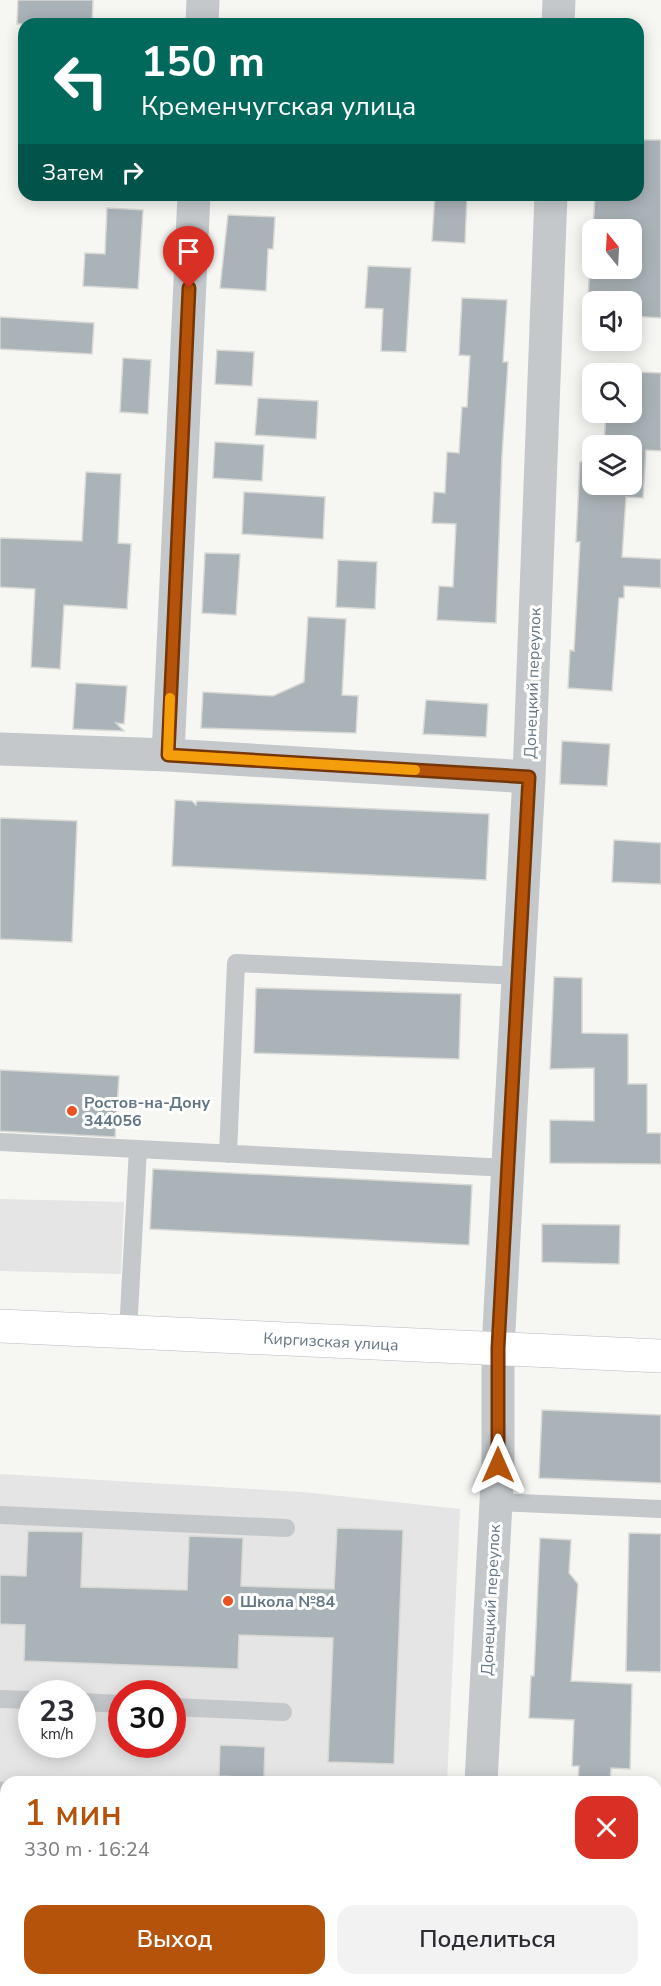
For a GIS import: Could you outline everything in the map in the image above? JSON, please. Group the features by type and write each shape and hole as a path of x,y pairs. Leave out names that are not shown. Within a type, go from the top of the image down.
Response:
{"main road":[{"name":"Киргизская улица","path":"0,1326 661,1356"}],"street":[{"path":"202,18 203,0"},
{"path":"558,18 559,0"},
{"path":"168,755 194,201"},
{"name":"Донецкий переулок","path":"481,1776 495,1502 498,1348 529,777 552,201"},
{"path":"0,749 168,755 529,777"}],"lane":[{"path":"228,1154 236,963 519,976"},
{"path":"0,1142 508,1168"},
{"path":"128,1332 138,1149"},
{"path":"495,1502 661,1509"},
{"path":"0,1515 286,1528"},
{"path":"0,1699 18,1700"},
{"path":"186,1708 282,1712"}],"shaded area":[{"path":"0,1199 124,1202 121,1274 0,1271"},
{"name":"Школа №84","path":"0,1474 303,1492 460,1509 447,1776 0,1776"}],"building":[{"path":"18,0 93,0 92,18 18,18 17,24"},
{"path":"644,140 661,140 661,318 642,317 642,291 588,291 589,279 642,279 642,219 594,219 595,201 644,201"},
{"path":"435,201 467,201 465,243 432,241"},
{"path":"107,208 143,210 138,289 83,286 85,253 105,254"},
{"path":"228,215 275,217 273,249 268,249 266,291 220,288"},
{"path":"368,266 411,268 406,352 381,351 383,309 365,308"},
{"path":"462,298 507,300 503,362 508,362 496,623 437,620 439,586 453,587 456,524 432,523 434,492 445,493 447,452 459,453 462,407 467,407 470,356 459,355"},
{"path":"0,317 94,323 92,354 0,349"},
{"path":"217,350 254,352 252,386 215,384"},
{"path":"123,358 151,360 148,414 120,412"},
{"path":"642,372 661,373 661,451 646,450 643,498 626,497 622,557 661,559 661,588 624,586 624,598 619,598 612,691 568,688 570,650 574,651 580,542 576,542 580,462 582,462 582,495 642,495 642,435 605,435 605,423 642,423"},
{"path":"258,398 318,401 316,439 255,435"},
{"path":"215,442 264,445 262,481 213,478"},
{"path":"86,472 121,474 118,543 131,544 127,609 64,605 60,669 31,667 35,589 0,587 0,538 82,541"},
{"path":"244,492 325,497 323,539 242,534"},
{"path":"205,553 240,554 236,615 202,613"},
{"path":"338,560 377,562 375,609 336,607"},
{"path":"308,617 346,619 342,695 358,696 356,733 201,728 203,692 273,696 304,682"},
{"path":"76,683 127,686 124,724 116,723 124,731 73,729"},
{"path":"426,700 488,704 486,737 423,734"},
{"path":"562,741 610,744 607,786 560,784"},
{"path":"175,800 192,801 196,805 197,801 489,814 486,880 172,866"},
{"path":"0,818 77,821 72,942 0,939"},
{"path":"614,840 661,843 661,884 612,882"},
{"path":"554,977 582,978 582,1033 628,1034 628,1084 647,1084 647,1133 661,1133 661,1164 550,1163 550,1120 594,1121 594,1068 550,1069"},
{"path":"256,988 461,994 459,1059 254,1053"},
{"path":"0,1070 119,1076 115,1137 0,1131"},
{"path":"153,1169 472,1185 469,1245 150,1229"},
{"path":"542,1224 620,1225 619,1264 542,1262"},
{"path":"542,1410 661,1415 661,1483 539,1478"},
{"path":"337,1528 403,1530 394,1764 328,1762 333,1638 239,1635 238,1669 24,1661 25,1625 0,1624 0,1575 26,1576 28,1531 83,1532 81,1587 187,1590 189,1536 243,1538 241,1586 334,1589"},
{"path":"629,1533 661,1534 661,1672 626,1671"},
{"path":"540,1538 571,1540 569,1573 578,1584 571,1681 632,1684 630,1769 611,1768 610,1776 578,1776 579,1766 572,1766 574,1720 529,1718 531,1676 534,1676"},
{"path":"220,1745 265,1747 264,1776 219,1776"}],"slow traffic":[{"path":"170,698 168,755 415,770"}],"place":[{"name":"Ростов-на-Дону 344056","path":"72,1111"},
{"name":"Школа №84","path":"228,1601"}],"route":[{"path":"189,288 168,755 529,777 498,1348 498,1465"}]}
